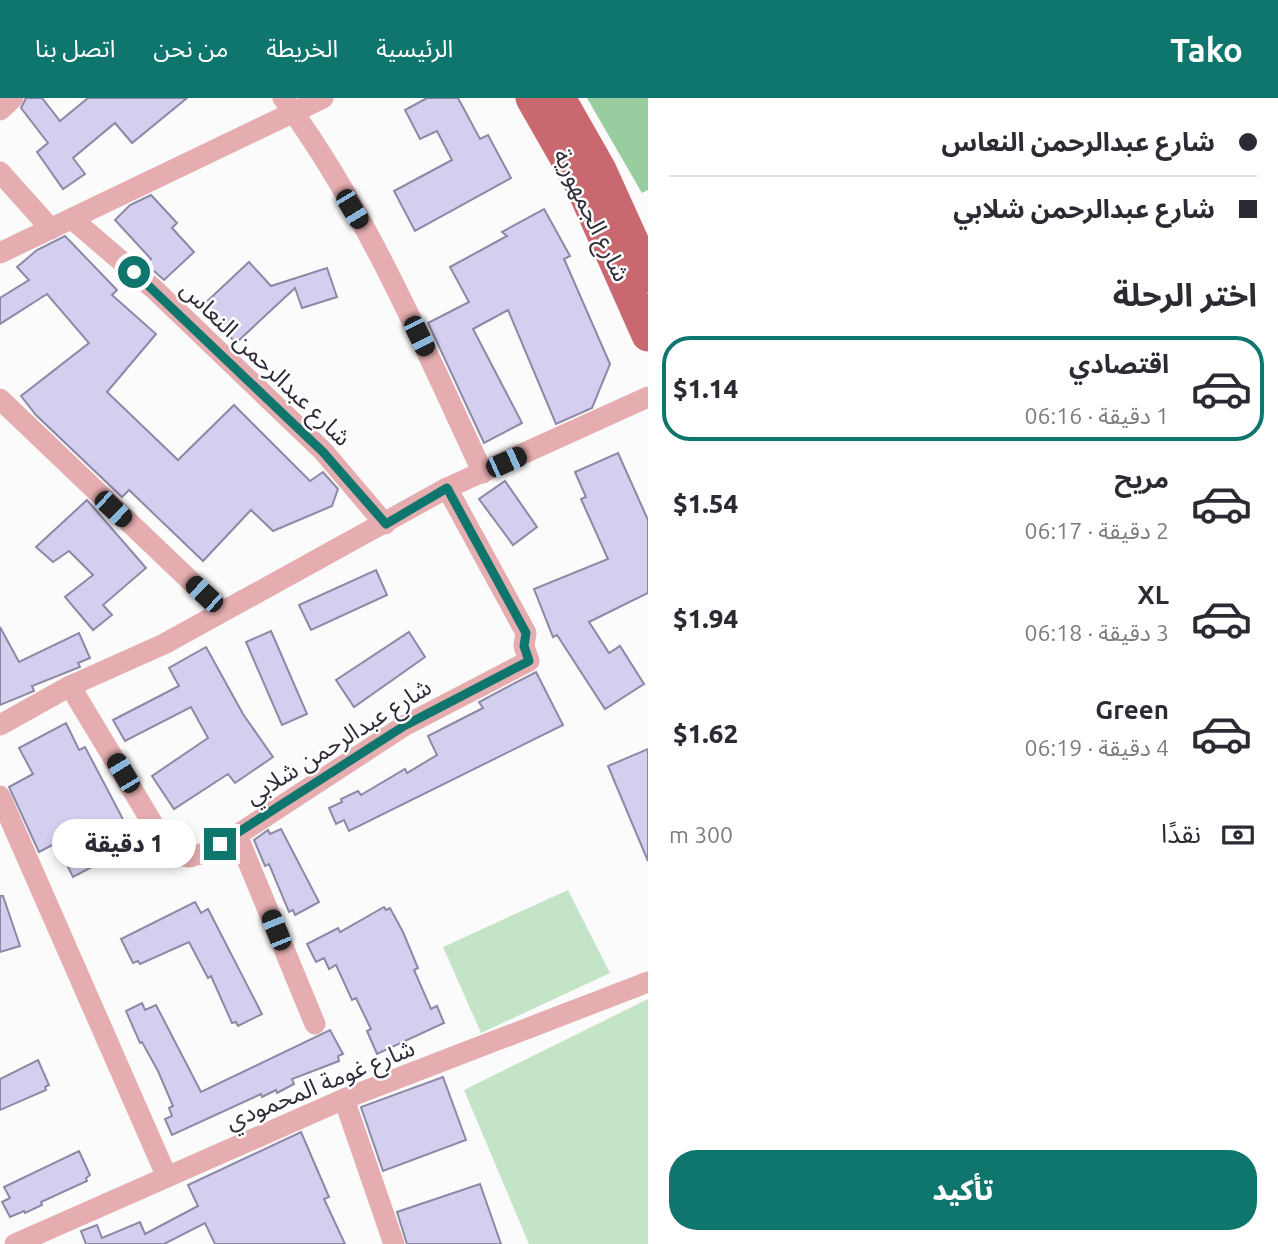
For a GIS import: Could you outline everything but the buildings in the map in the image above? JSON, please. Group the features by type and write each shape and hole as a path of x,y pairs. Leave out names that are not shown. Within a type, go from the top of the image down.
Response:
{"main road":[{"name":"شارع الجمهورية","path":"532,98 599,222 648,335"},
{"name":"شارع الجمهورية","path":"559,98 600,170 648,276"}],"street":[{"path":"0,110 13,98"},
{"path":"0,253 72,219 289,106 323,98"},
{"path":"289,106 401,297 483,473"},
{"path":"0,172 51,229"},
{"name":"شارع عبدالرحمن النعاس","path":"72,219 154,289 323,452 386,524"},
{"path":"0,725 70,686 164,644 447,488 648,397"},
{"path":"0,399 222,611"},
{"name":"شارع عبدالرحمن شلابي","path":"70,686 162,839 174,850 190,858 237,835 404,726 529,661 524,646 526,633 447,488"},
{"path":"0,796 167,1177"},
{"path":"237,835 315,1024"},
{"name":"شارع غومة المحمودي","path":"19,1243 344,1099 648,982"},
{"path":"344,1099 394,1244"}],"green space":[{"path":"587,98 648,98 648,190 642,193"},
{"path":"568,890 610,973 481,1033 443,947"},
{"path":"648,999 648,1244 529,1244 464,1090"}],"route":[{"path":"134,272 323,452 386,524 447,488 526,633 524,646 529,661 404,726 220,844"}]}
